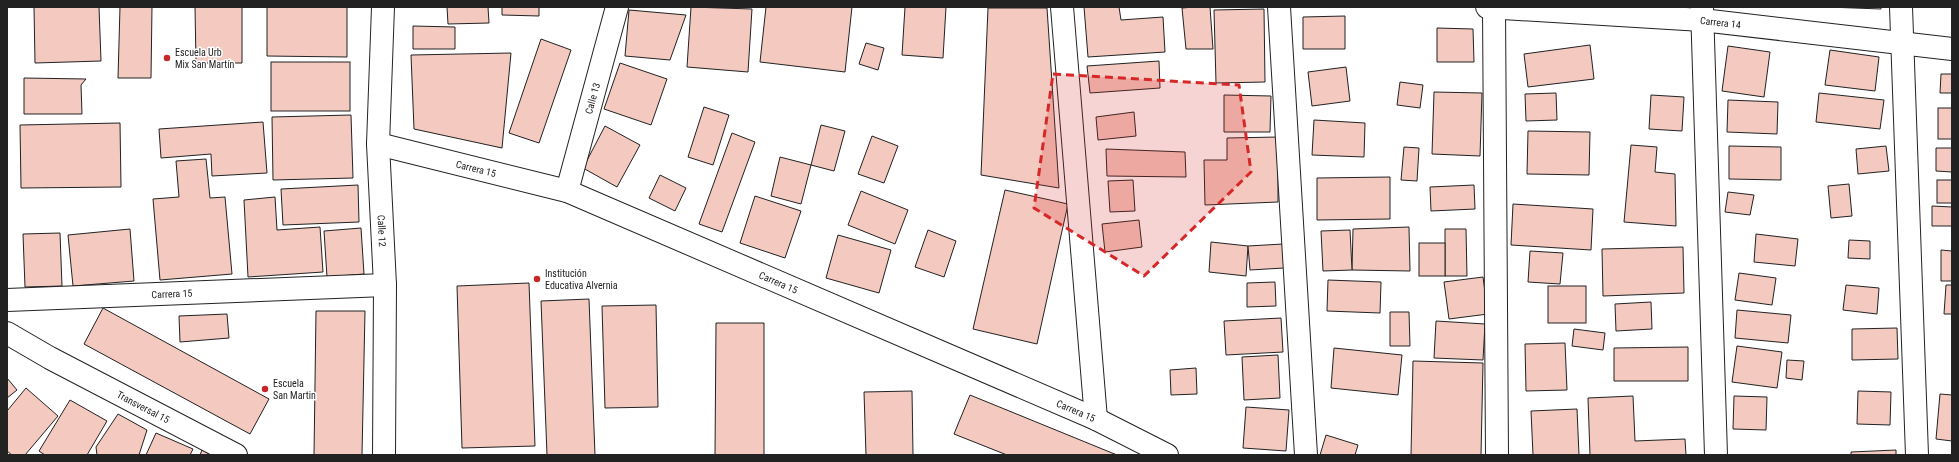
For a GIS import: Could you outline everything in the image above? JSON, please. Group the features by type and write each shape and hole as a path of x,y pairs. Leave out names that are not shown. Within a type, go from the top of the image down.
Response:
{"street":[{"name":"Calle 12","path":"383,7 378,144 385,285 384,455"},
{"name":"Calle 13","path":"567,191 617,7"},
{"path":"1062,7 1096,419"},
{"path":"1279,7 1306,455"},
{"path":"1492,7 1497,455"},
{"name":"Carrera 14","path":"1492,7 1702,14 1903,44 1952,49"},
{"path":"1901,7 1917,455"},
{"path":"1702,14 1716,455"},
{"name":"Carrera 15","path":"378,144 567,191 1096,419 1167,455"},
{"name":"Carrera 15","path":"7,300 385,285"},
{"name":"Transversal 15","path":"7,333 50,358 236,455"}],"highlighted area":[{"path":"1053,74 1239,85 1251,172 1144,276 1034,208"}],"building":[{"path":"34,7 99,7 101,61 35,63"},
{"path":"120,7 152,7 151,78 118,78"},
{"path":"195,7 242,7 242,63 196,63"},
{"path":"267,7 347,7 347,57 267,56"},
{"path":"447,7 488,7 489,23 448,24"},
{"path":"502,7 539,7 539,16 502,15"},
{"path":"691,7 752,9 748,72 687,67"},
{"path":"766,7 852,7 845,72 760,62"},
{"path":"905,7 946,7 943,58 902,55"},
{"path":"1084,7 1119,7 1121,20 1163,17 1165,52 1088,57"},
{"path":"1210,7 1213,49 1186,49 1182,8"},
{"path":"1828,7 1881,7 1881,9"},
{"path":"988,8 1047,8 1059,188 981,175"},
{"path":"1264,9 1265,82 1216,83 1214,10"},
{"path":"629,10 686,15 670,60 625,56"},
{"path":"1345,16 1345,49 1303,49 1303,17"},
{"path":"413,26 455,27 455,49 413,49"},
{"path":"1437,28 1473,29 1474,62 1437,62"},
{"path":"541,39 571,50 539,143 509,133"},
{"path":"866,43 884,48 878,70 859,64"},
{"path":"1590,45 1594,79 1528,87 1524,54"},
{"path":"1728,46 1770,52 1764,97 1722,91"},
{"path":"1830,50 1879,57 1875,91 1825,85"},
{"path":"511,53 502,148 414,129 411,55"},
{"path":"1159,61 1160,88 1090,93 1087,66"},
{"path":"271,62 350,62 350,111 271,111"},
{"path":"620,63 667,79 651,125 604,109"},
{"path":"1346,67 1350,101 1312,106 1308,72"},
{"path":"1941,74 1952,74 1952,93 1940,93"},
{"path":"24,78 86,79 81,85 82,114 24,114"},
{"path":"1400,82 1423,85 1420,108 1397,105"},
{"path":"1434,92 1482,93 1480,156 1432,154"},
{"path":"1556,93 1557,120 1526,121 1525,94"},
{"path":"1819,93 1884,100 1880,129 1816,122"},
{"path":"1224,95 1271,96 1270,132 1224,132"},
{"path":"1651,95 1684,97 1682,131 1649,129"},
{"path":"1728,100 1778,102 1777,134 1727,132"},
{"path":"704,107 729,115 713,165 688,157"},
{"path":"1938,108 1952,108 1952,139 1938,139"},
{"path":"1134,112 1136,136 1098,140 1096,117"},
{"path":"351,115 353,178 273,180 272,117"},
{"path":"1314,120 1365,123 1364,157 1312,155"},
{"path":"263,122 267,173 212,176 211,154 161,158 159,129"},
{"path":"120,123 121,187 21,188 20,125"},
{"path":"821,125 845,131 834,171 811,165"},
{"path":"605,126 640,145 617,187 583,168"},
{"path":"1528,131 1590,132 1589,175 1527,174"},
{"path":"732,133 755,142 722,232 699,224"},
{"path":"872,136 898,146 884,183 858,174"},
{"path":"1278,137 1278,202 1205,205 1204,160 1227,160 1227,138"},
{"path":"1631,145 1657,147 1655,172 1675,174 1676,226 1624,222"},
{"path":"1729,146 1781,147 1781,180 1729,179"},
{"path":"1886,146 1889,171 1858,174 1856,149"},
{"path":"1404,147 1419,148 1417,181 1401,180"},
{"path":"1936,148 1952,148 1952,172 1936,171"},
{"path":"1106,149 1185,152 1186,177 1107,176"},
{"path":"780,157 811,165 801,204 771,196"},
{"path":"206,159 210,198 225,197 232,274 160,280 153,199 179,197 176,161"},
{"path":"660,175 686,188 675,211 649,198"},
{"path":"1390,177 1390,219 1317,220 1317,178"},
{"path":"1133,180 1135,211 1110,212 1108,181"},
{"path":"1937,180 1952,180 1952,203 1937,203"},
{"path":"1849,184 1852,216 1831,218 1828,186"},
{"path":"358,185 359,222 283,225 281,189"},
{"path":"1474,185 1475,209 1431,211 1430,187"},
{"path":"1005,190 1068,204 1037,344 973,329"},
{"path":"861,191 908,210 895,244 848,225"},
{"path":"1728,192 1754,195 1750,215 1725,212"},
{"path":"755,196 801,211 785,258 740,243"},
{"path":"275,197 277,230 320,227 323,272 248,277 244,200"},
{"path":"1513,204 1593,209 1591,250 1511,245"},
{"path":"1932,206 1952,207 1952,226 1932,226"},
{"path":"1139,220 1142,247 1105,252 1102,224"},
{"path":"1409,227 1410,271 1352,270 1353,229"},
{"path":"361,228 364,274 327,277 324,231"},
{"path":"130,229 134,281 73,286 68,235"},
{"path":"1445,229 1466,229 1467,276 1445,276"},
{"path":"928,230 956,241 944,277 915,267"},
{"path":"1350,230 1352,270 1323,271 1321,231"},
{"path":"60,233 62,286 25,287 23,234"},
{"path":"1756,234 1798,239 1795,266 1754,262"},
{"path":"838,235 891,250 879,293 826,278"},
{"path":"1849,240 1870,241 1870,259 1848,258"},
{"path":"1211,242 1248,246 1246,276 1209,272"},
{"path":"1419,243 1445,243 1445,276 1419,276"},
{"path":"1283,244 1284,268 1250,270 1248,246"},
{"path":"1683,247 1684,293 1603,296 1602,249"},
{"path":"1941,250 1952,251 1952,281 1941,281"},
{"path":"1530,251 1563,253 1560,284 1528,282"},
{"path":"1739,273 1776,278 1772,305 1735,300"},
{"path":"1483,277 1488,314 1449,319 1444,282"},
{"path":"1328,280 1381,282 1380,313 1327,311"},
{"path":"1275,282 1276,306 1247,307 1247,283"},
{"path":"529,283 535,446 462,448 457,286"},
{"path":"1846,285 1879,288 1877,314 1843,310"},
{"path":"1946,285 1952,285 1952,314 1944,314"},
{"path":"1548,286 1586,286 1586,323 1548,323"},
{"path":"589,299 595,455 547,455 541,301"},
{"path":"1651,302 1652,329 1616,331 1615,304"},
{"path":"656,305 658,407 605,408 602,306"},
{"path":"103,308 269,399 250,434 84,344"},
{"path":"1737,310 1791,315 1788,343 1735,338"},
{"path":"316,311 365,311 362,455 314,455"},
{"path":"1390,312 1409,312 1410,346 1390,346"},
{"path":"227,314 229,338 180,342 179,316"},
{"path":"1281,318 1283,352 1226,355 1224,321"},
{"path":"1436,321 1485,324 1483,360 1434,358"},
{"path":"716,323 764,323 764,455 715,455"},
{"path":"1897,328 1898,359 1852,360 1852,329"},
{"path":"1574,329 1605,333 1603,350 1572,346"},
{"path":"1565,343 1567,390 1526,391 1525,344"},
{"path":"1737,346 1782,352 1777,388 1732,382"},
{"path":"1688,347 1688,381 1614,381 1614,348"},
{"path":"1334,348 1402,355 1398,395 1331,388"},
{"path":"1278,355 1280,398 1244,400 1242,357"},
{"path":"1787,360 1804,361 1802,380 1786,378"},
{"path":"1413,361 1483,363 1481,455 1411,455"},
{"path":"1196,368 1197,394 1171,395 1170,370"},
{"path":"7,378 17,390 7,398"},
{"path":"26,388 58,416 25,455 12,455 7,451 7,411"},
{"path":"912,391 913,455 866,455 864,392"},
{"path":"1858,391 1891,392 1890,425 1857,424"},
{"path":"1940,394 1952,395 1952,441 1936,439"},
{"path":"970,395 1117,455 1007,455 954,434"},
{"path":"1633,396 1635,441 1685,439 1686,455 1590,455 1588,398"},
{"path":"1734,396 1767,397 1766,430 1733,429"},
{"path":"70,400 107,421 87,455 45,455 39,451"},
{"path":"1246,407 1289,410 1286,451 1243,448"},
{"path":"1577,409 1579,455 1533,455 1531,411"},
{"path":"118,414 147,430 139,455 97,455 96,447"},
{"path":"156,433 193,449 190,455 146,455"},
{"path":"1326,435 1358,445 1355,455 1320,455"},
{"path":"202,450 211,455 200,455"},
{"path":"1896,450 1896,455 1851,455 1851,452"}],"place":[{"name":"Escuela Urb Mix San Martín","path":"167,58"},
{"name":"Institución Educativa Alvernia","path":"537,279"},
{"name":"Escuela San Martin","path":"265,389"}]}
